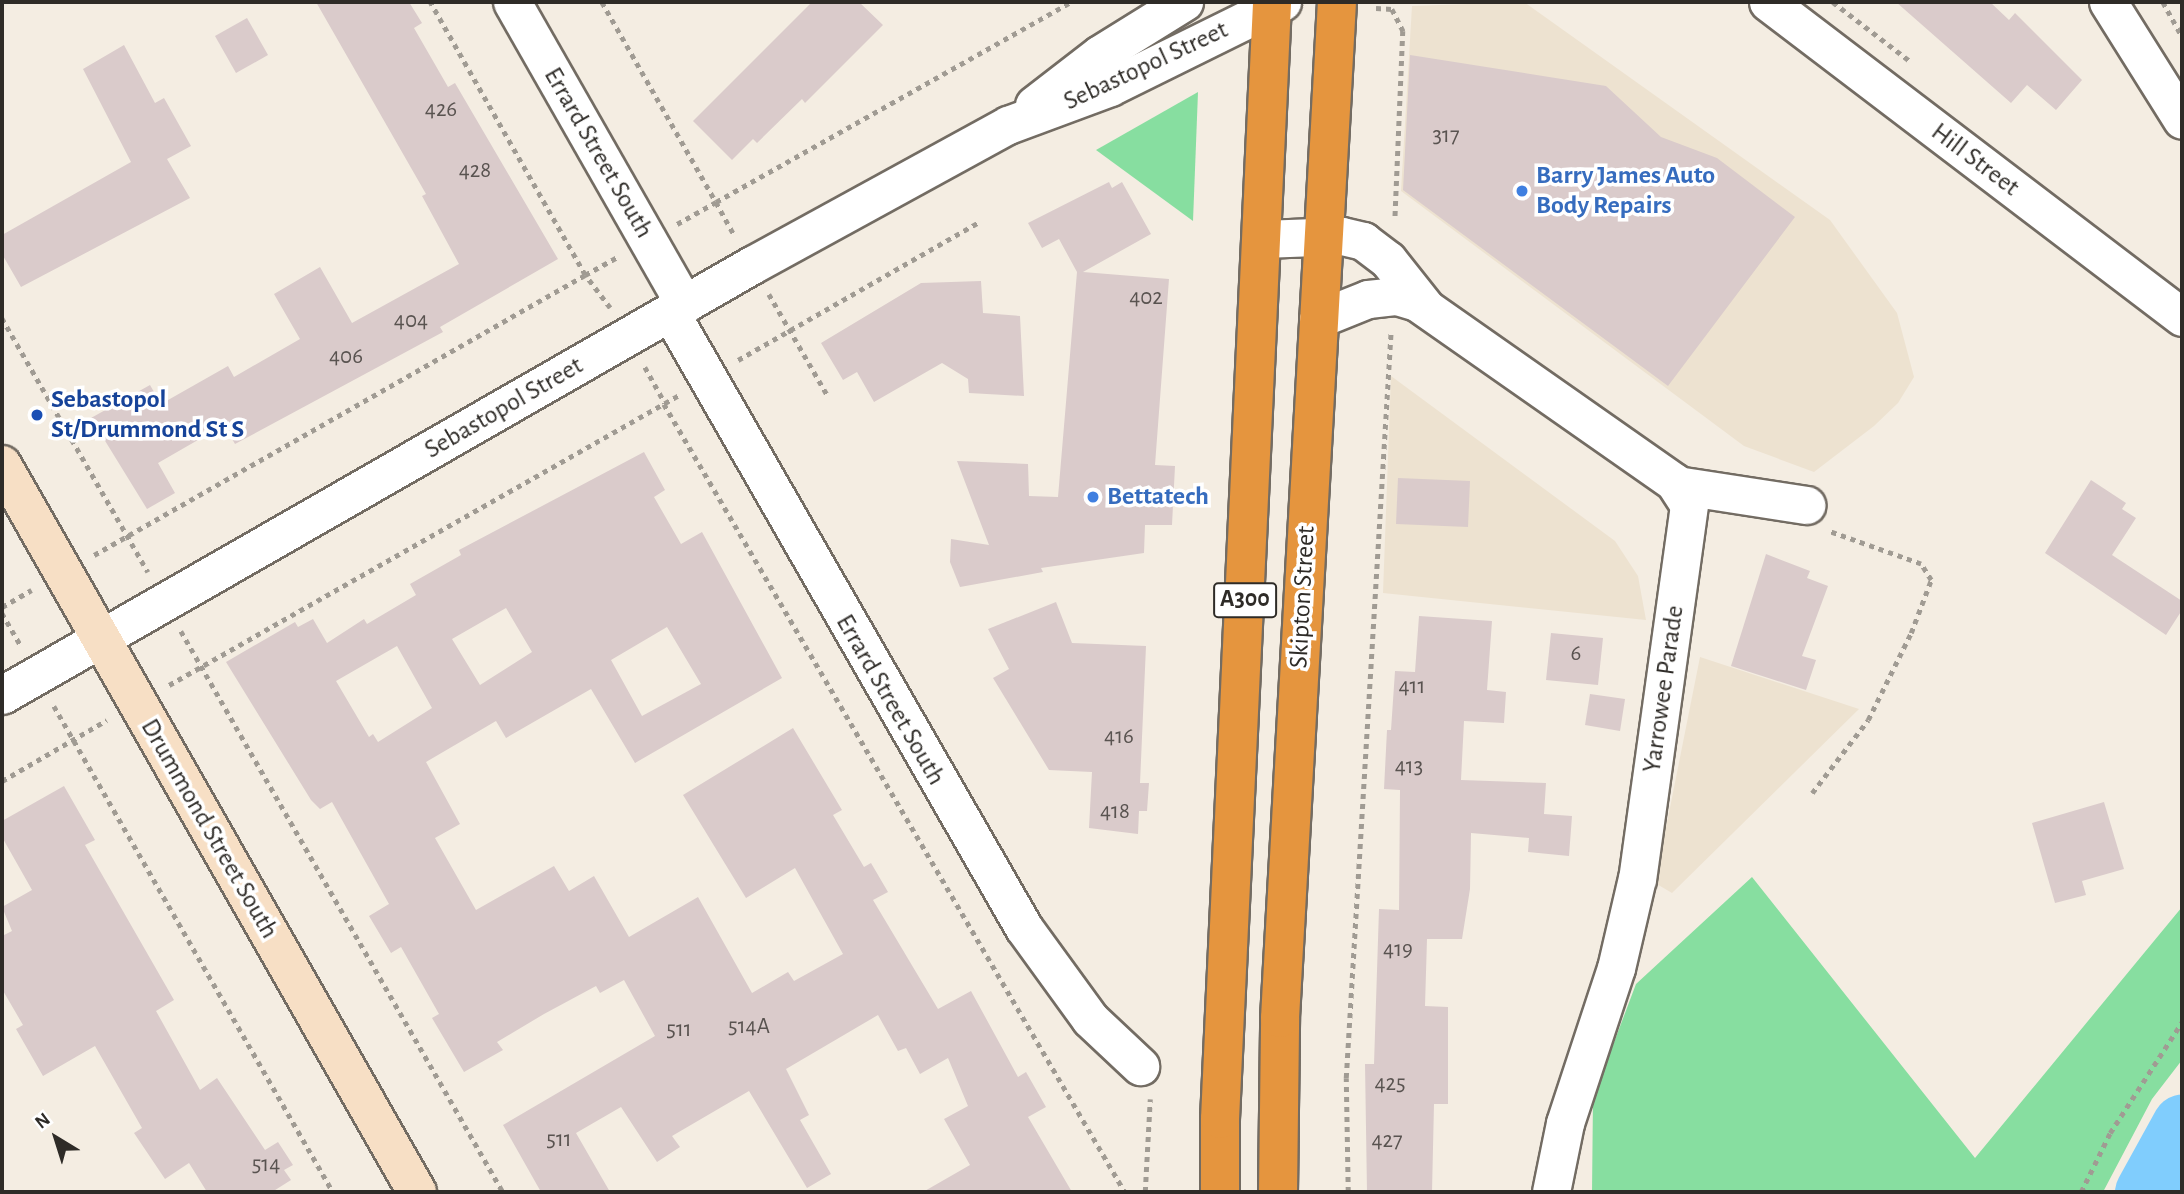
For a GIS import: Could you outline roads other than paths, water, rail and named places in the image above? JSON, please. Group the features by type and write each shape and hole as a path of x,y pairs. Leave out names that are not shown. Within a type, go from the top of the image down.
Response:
{"highway":[{"name":"Skipton Street","path":"1278,1192 1280,1018 1337,2"},
{"name":"A300","path":"1220,1192 1220,1119 1275,4"}],"main road":[{"name":"Drummond Street South","path":"2,465 417,1192"}],"street":[{"name":"Errard Street South","path":"512,2 677,308 707,378 1024,928 1090,1019 1145,1081"},
{"name":"Sebastopol Street","path":"1008,125 1100,54 1184,2"},
{"name":"Hill Street","path":"1768,2 2182,317"},
{"path":"2108,2 2182,120"},
{"name":"Sebastopol Street","path":"2,695 677,308 1008,125 1110,87 1275,4"},
{"path":"1262,239 1322,236 1363,241 1404,290 1677,485 1803,504"},
{"path":"1318,319 1345,305 1404,290"},
{"name":"Yarrowee Parade","path":"1551,1192 1565,1123 1609,991 1637,878 1690,524 1689,505 1677,485"}],"waterway":[{"path":"2145,1192 2182,1125"}],"place":[{"name":"Barry James Auto Body Repairs","path":"1522,191"},
{"name":"Sebastopol St/Drummond St S","path":"37,415"},
{"name":"Bettatech","path":"1093,497"}]}
